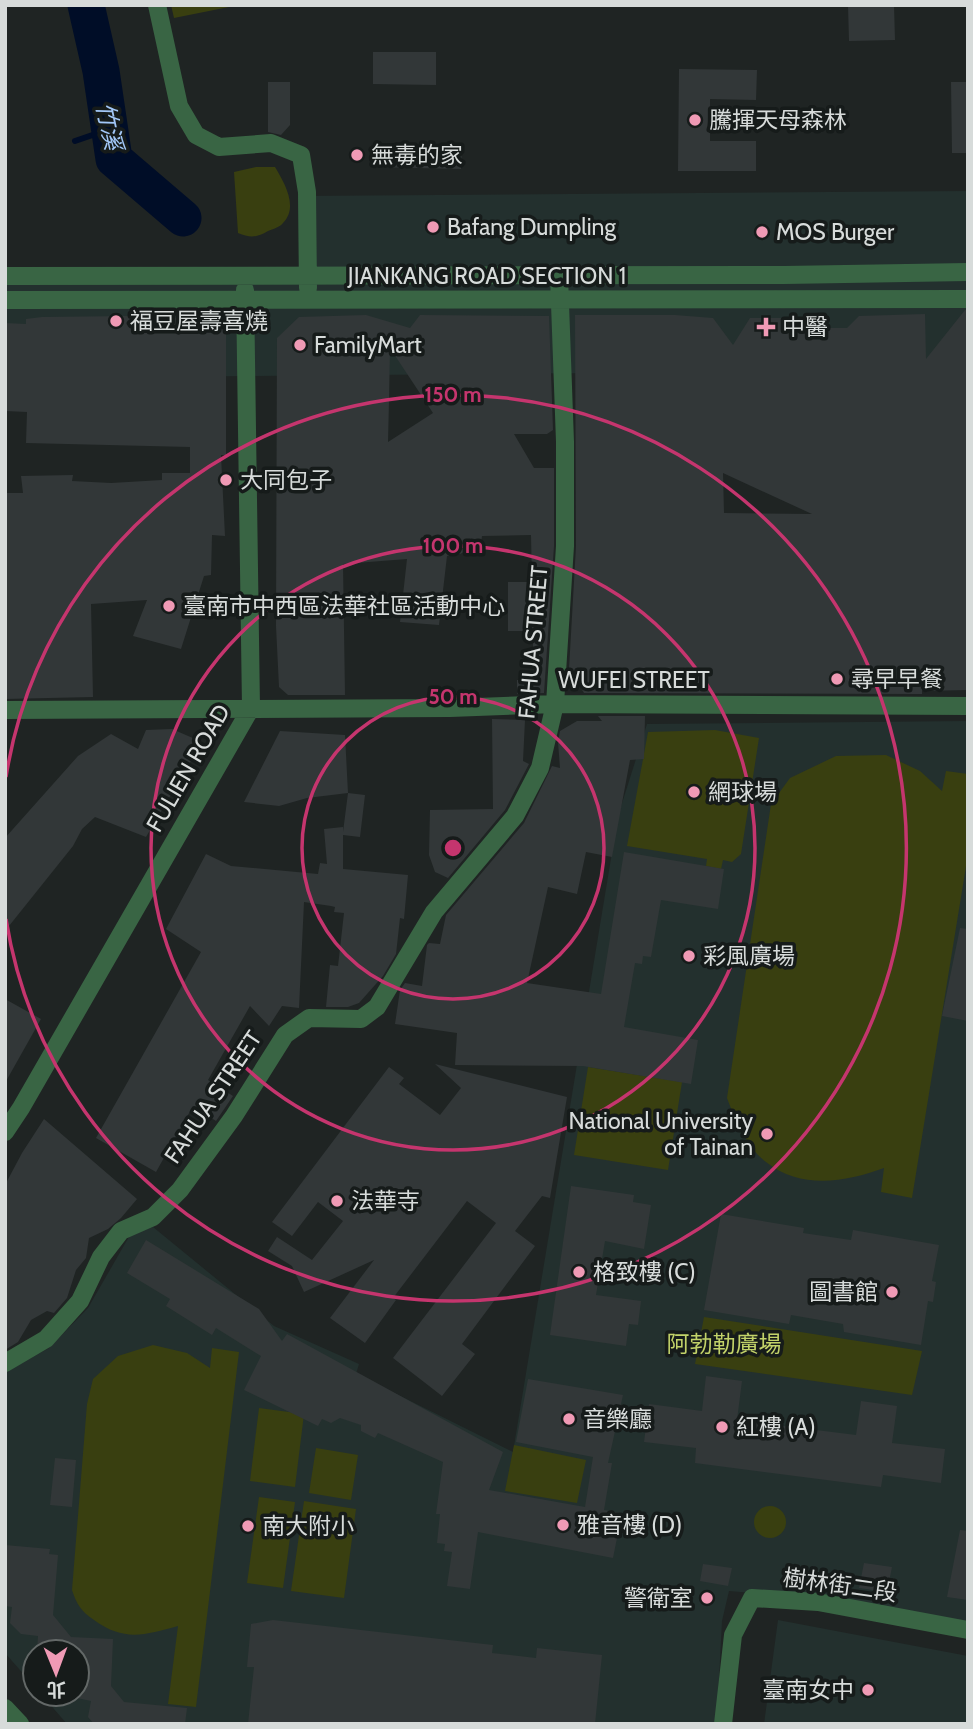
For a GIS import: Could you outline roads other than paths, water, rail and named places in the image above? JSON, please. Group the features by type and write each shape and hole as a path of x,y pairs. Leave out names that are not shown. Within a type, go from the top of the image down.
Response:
{"street":[{"path":"157,5 179,106 196,135 219,147 271,143 301,155 307,192 308,301"},
{"name":"JIANKANG ROAD SECTION 1","path":"5,276 559,276 968,272"},
{"path":"245,276 245,301"},
{"name":"FAHUA STREET","path":"5,1363 46,1339 80,1301 101,1257 121,1231 153,1217 180,1190 234,1116 285,1035 309,1018 361,1019 377,1007 434,912 515,816 540,768 555,704 565,546 565,442 559,276"},
{"name":"JIANKANG ROAD SECTION 1","path":"5,300 968,299"},
{"name":"FULIEN ROAD","path":"5,1132 251,708 245,301"},
{"name":"WUFEI STREET","path":"5,710 450,708 555,704 968,706"},
{"name":"樹林街二段","path":"723,1724 733,1635 752,1598 818,1602 968,1630"},
{"path":"5,1708 20,1724"}],"waterway":[{"name":"竹溪","path":"86,5 101,71 114,159 183,218"},
{"path":"75,141 110,129"}],"place":[{"name":"騰揮天母森林","path":"695,120"},
{"name":"無毒的家","path":"357,155"},
{"name":"Bafang Dumpling","path":"433,227"},
{"name":"MOS Burger","path":"762,232"},
{"name":"福豆屋壽喜燒","path":"116,321"},
{"name":"中醫","path":"766,327"},
{"name":"FamilyMart","path":"300,345"},
{"name":"大同包子","path":"226,480"},
{"name":"臺南市中西區法華社區活動中心","path":"169,606"},
{"name":"尋早早餐","path":"837,679"},
{"name":"網球場","path":"694,792"},
{"name":"彩風廣場","path":"689,956"},
{"name":"National University of Tainan","path":"767,1134"},
{"name":"法華寺","path":"337,1201"},
{"name":"格致樓 (C)","path":"579,1272"},
{"name":"圖書館","path":"892,1292"},
{"name":"音樂廳","path":"569,1419"},
{"name":"紅樓 (A)","path":"722,1427"},
{"name":"雅音樓 (D)","path":"563,1525"},
{"name":"南大附小","path":"248,1526"},
{"name":"警衛室","path":"707,1598"},
{"name":"臺南女中","path":"868,1690"}],"park label":[{"name":"阿勃勒廣場","path":"724,1344"}]}
